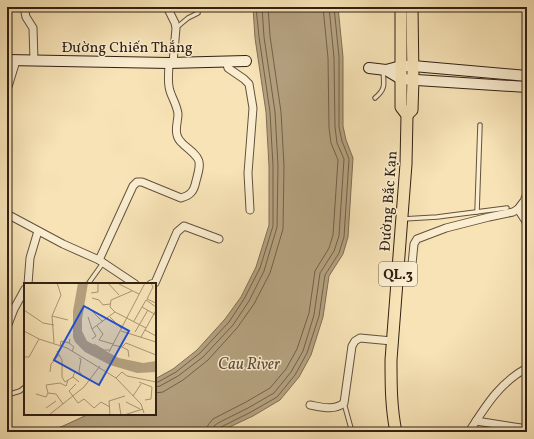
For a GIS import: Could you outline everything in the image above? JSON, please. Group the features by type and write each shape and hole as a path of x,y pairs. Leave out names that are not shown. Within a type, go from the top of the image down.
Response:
{"highway":[{"name":"Đường Bắc Kạn","path":"396,432 391,390 391,360 406,164 407,115 401,107 401,7"},
{"name":"Đường Bắc Kạn","path":"407,115 412,110 412,7"}],"main road":[{"name":"Đường Chiến Thắng","path":"12,60 171,63 246,61"},
{"path":"369,68 385,70 401,66 413,66 527,76"},
{"path":"385,70 401,79 527,87"}],"street":[{"path":"24,7 26,17 33,28 34,61"},
{"path":"101,261 133,186 137,182 142,182 181,198 192,192 195,186 200,162 196,155 179,140 176,134 178,114 168,83 176,28 167,7"},
{"path":"7,90 12,60"},
{"path":"226,61 228,68 249,84 253,108 248,173 250,210"},
{"path":"397,277 411,274 414,244 417,239 446,228 518,210 527,194"},
{"path":"518,210 527,223"},
{"path":"7,215 63,244 101,261 134,283"},
{"path":"154,283 176,232 184,226 219,239"},
{"path":"28,283 30,258 38,231"},
{"path":"7,327 14,309 24,291"},
{"path":"310,405 325,408 340,406 344,403 352,346 355,341 360,338 392,341"},
{"path":"470,432 492,397 518,372 527,368"},
{"path":"476,421 527,430"}],"lane":[{"path":"176,28 198,12"},
{"path":"375,98 381,93 384,87 385,70"},
{"path":"477,212 480,125"},
{"path":"402,219 437,217 507,208"},
{"path":"89,283 101,261"},
{"path":"7,395 20,391 24,388"},
{"path":"344,403 352,432"}],"water":[{"name":"Cau River","path":"253,7 338,7 343,57 343,126 346,140 353,158 348,237 343,254 329,276 323,317 311,355 299,377 280,400 253,416 219,432 45,432 63,426 87,415 156,415 156,378 173,369 197,350 225,319 241,297 256,267 269,225 269,166 266,112 255,38"}]}
